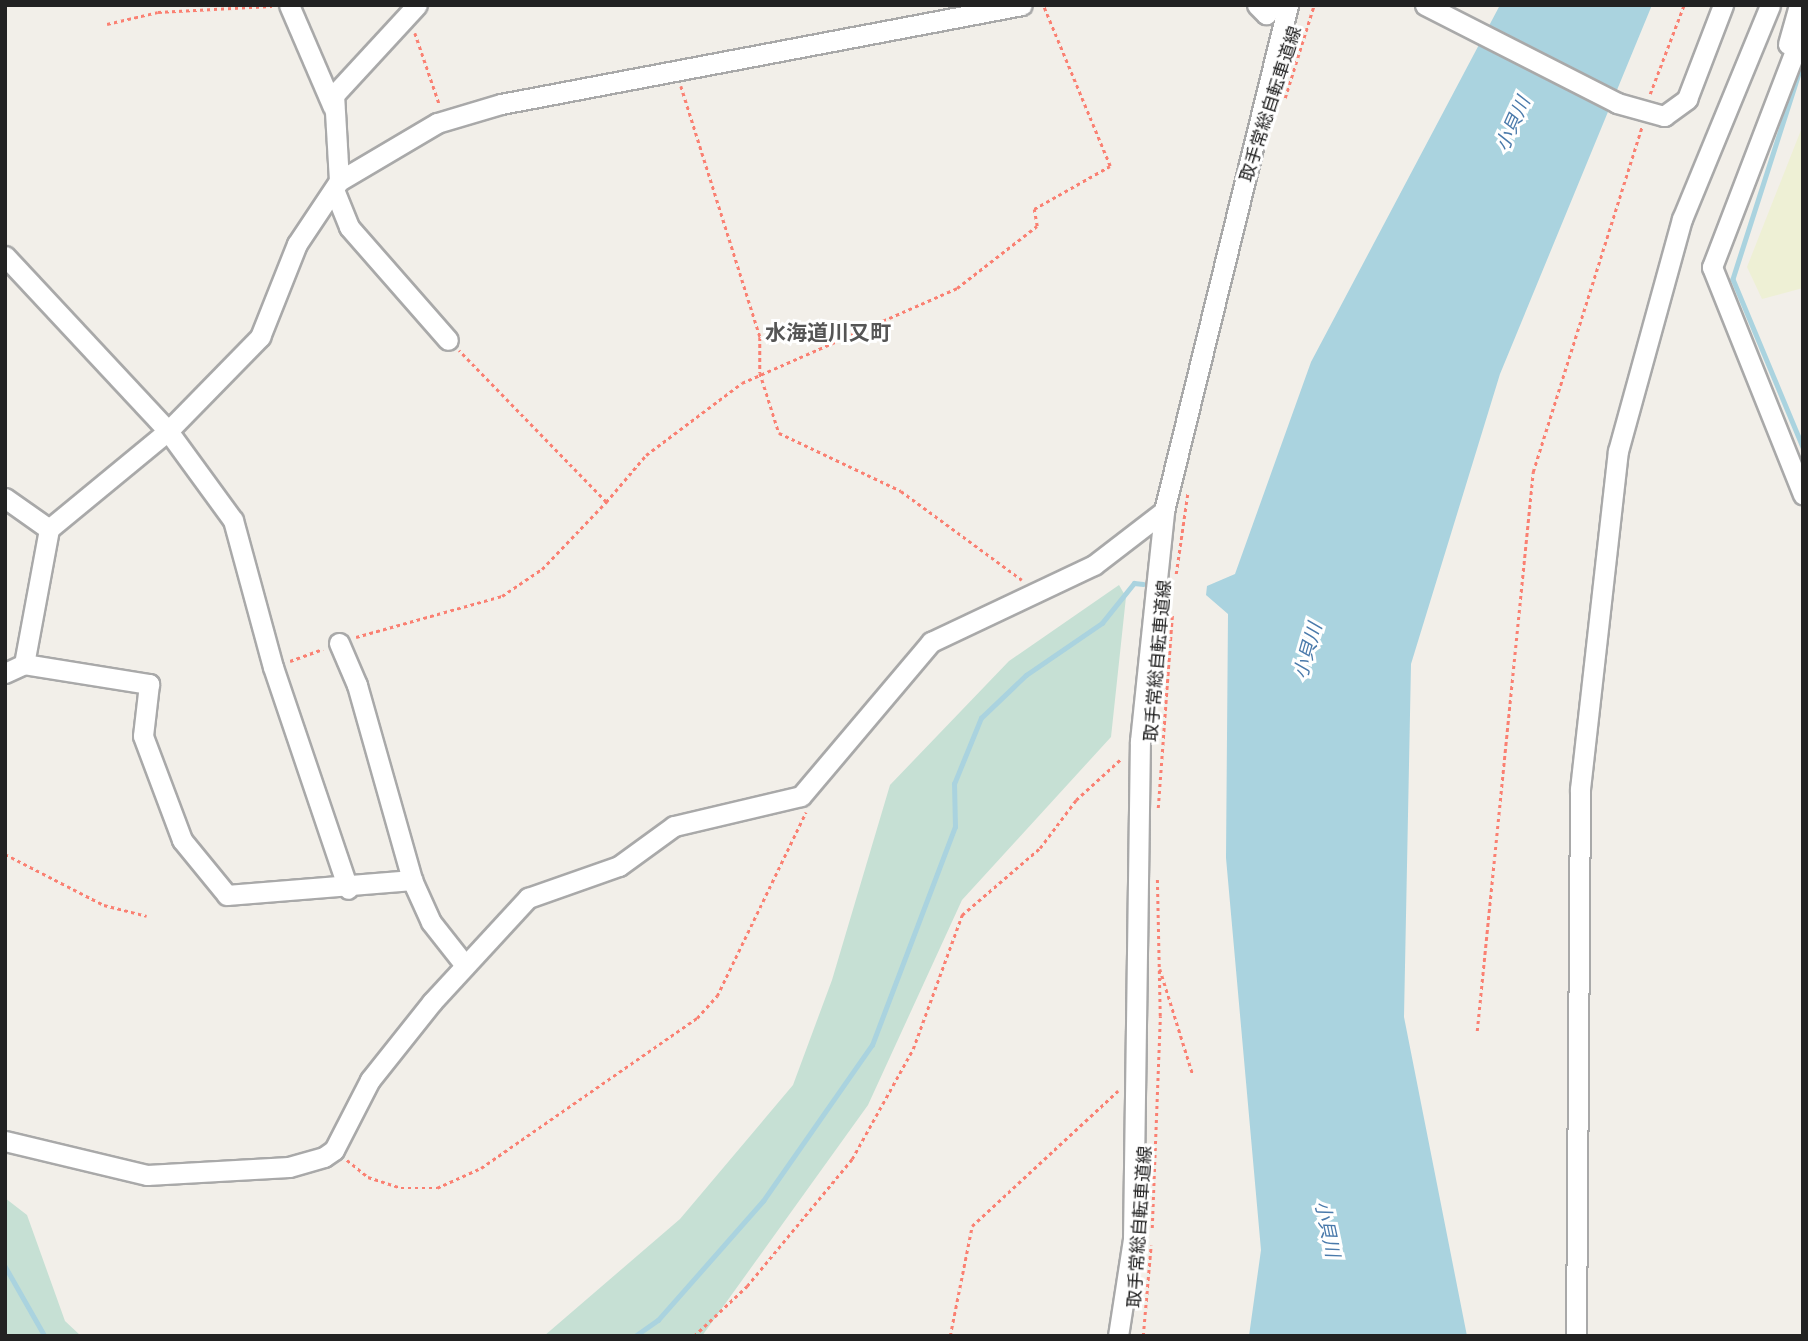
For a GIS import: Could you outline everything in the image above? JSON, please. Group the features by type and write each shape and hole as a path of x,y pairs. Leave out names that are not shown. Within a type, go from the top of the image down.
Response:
{"street":[{"path":"24,664 49,529 168,431 260,337 297,244 337,187 444,121 570,87 1022,5"},
{"path":"1118,1336 1133,1240 1140,741 1164,510 1288,5"},
{"path":"1425,5 1617,103 1644,115 1664,117 1682,107 1723,5"},
{"path":"1576,1336 1580,789 1618,451 1682,219 1770,5"},
{"path":"1794,63 1799,5"},
{"path":"289,6 333,107 337,187 349,227 448,340"},
{"path":"333,107 341,83 413,9"},
{"path":"1803,30 1794,63 1712,267 1803,494"},
{"path":"5,256 168,431 233,520 273,667 348,889"},
{"path":"5,498 49,529"},
{"path":"5,1142 147,1175 289,1167 334,1150 370,1080 464,964 492,943 528,898 619,866 674,825 780,803 807,791 931,642 1094,565 1164,510"},
{"path":"339,643 357,685 412,880 431,922 464,964"},
{"path":"5,673 24,664 149,684 143,736 182,840 227,895 348,889 412,880"}],"path":[{"path":"273,667 339,643 502,596 542,569 606,502 646,455 760,373 957,288 1037,226 1034,209 1110,166 1043,5"},
{"name":"取手常総自転車道線","path":"1281,110 1314,5"},
{"path":"1477,1031 1533,472 1644,115 1684,5"},
{"path":"107,24 158,12 289,6"},
{"path":"413,9 444,121"},
{"path":"676,69 760,337 760,373 779,433 901,491 1038,592"},
{"path":"448,340 606,502"},
{"name":"取手常総自転車道線","path":"1175,583 1188,489"},
{"name":"取手常総自転車道線","path":"1157,817 1172,608"},
{"path":"694,1336 747,1286 852,1159 913,1049 962,915 1040,848 1076,800 1140,741"},
{"path":"334,1150 368,1177 401,1188 437,1188 481,1168 698,1018 717,996 805,825 807,791"},
{"path":"5,854 103,905 147,916"},
{"name":"取手常総自転車道線","path":"1143,1336 1157,1144 1157,872"},
{"path":"1159,968 1167,976 1193,1075"},
{"path":"950,1336 972,1226 1121,1088"}],"green space":[{"path":"1803,125 1803,288 1762,299 1747,267"},
{"path":"1119,585 1126,597 1111,737 962,900 868,1105 702,1336 544,1336 680,1219 793,1085 832,980 890,785 1009,661"},
{"path":"5,1198 27,1215 65,1321 81,1336 5,1336"}],"water":[{"name":"小貝川","path":"1500,5 1652,5 1500,374 1411,664 1404,1017 1467,1336 1249,1336 1261,1250 1226,858 1228,614 1206,595 1207,586 1235,574 1311,362"}],"waterway":[{"path":"1803,61 1733,279 1803,447"},
{"path":"635,1336 658,1320 763,1201 872,1045 955,827 954,784 981,718 1026,675 1102,623 1134,583 1143,584"},
{"path":"5,1266 45,1336"}],"district":[{"name":"水海道川又町","path":"828,332"}]}
